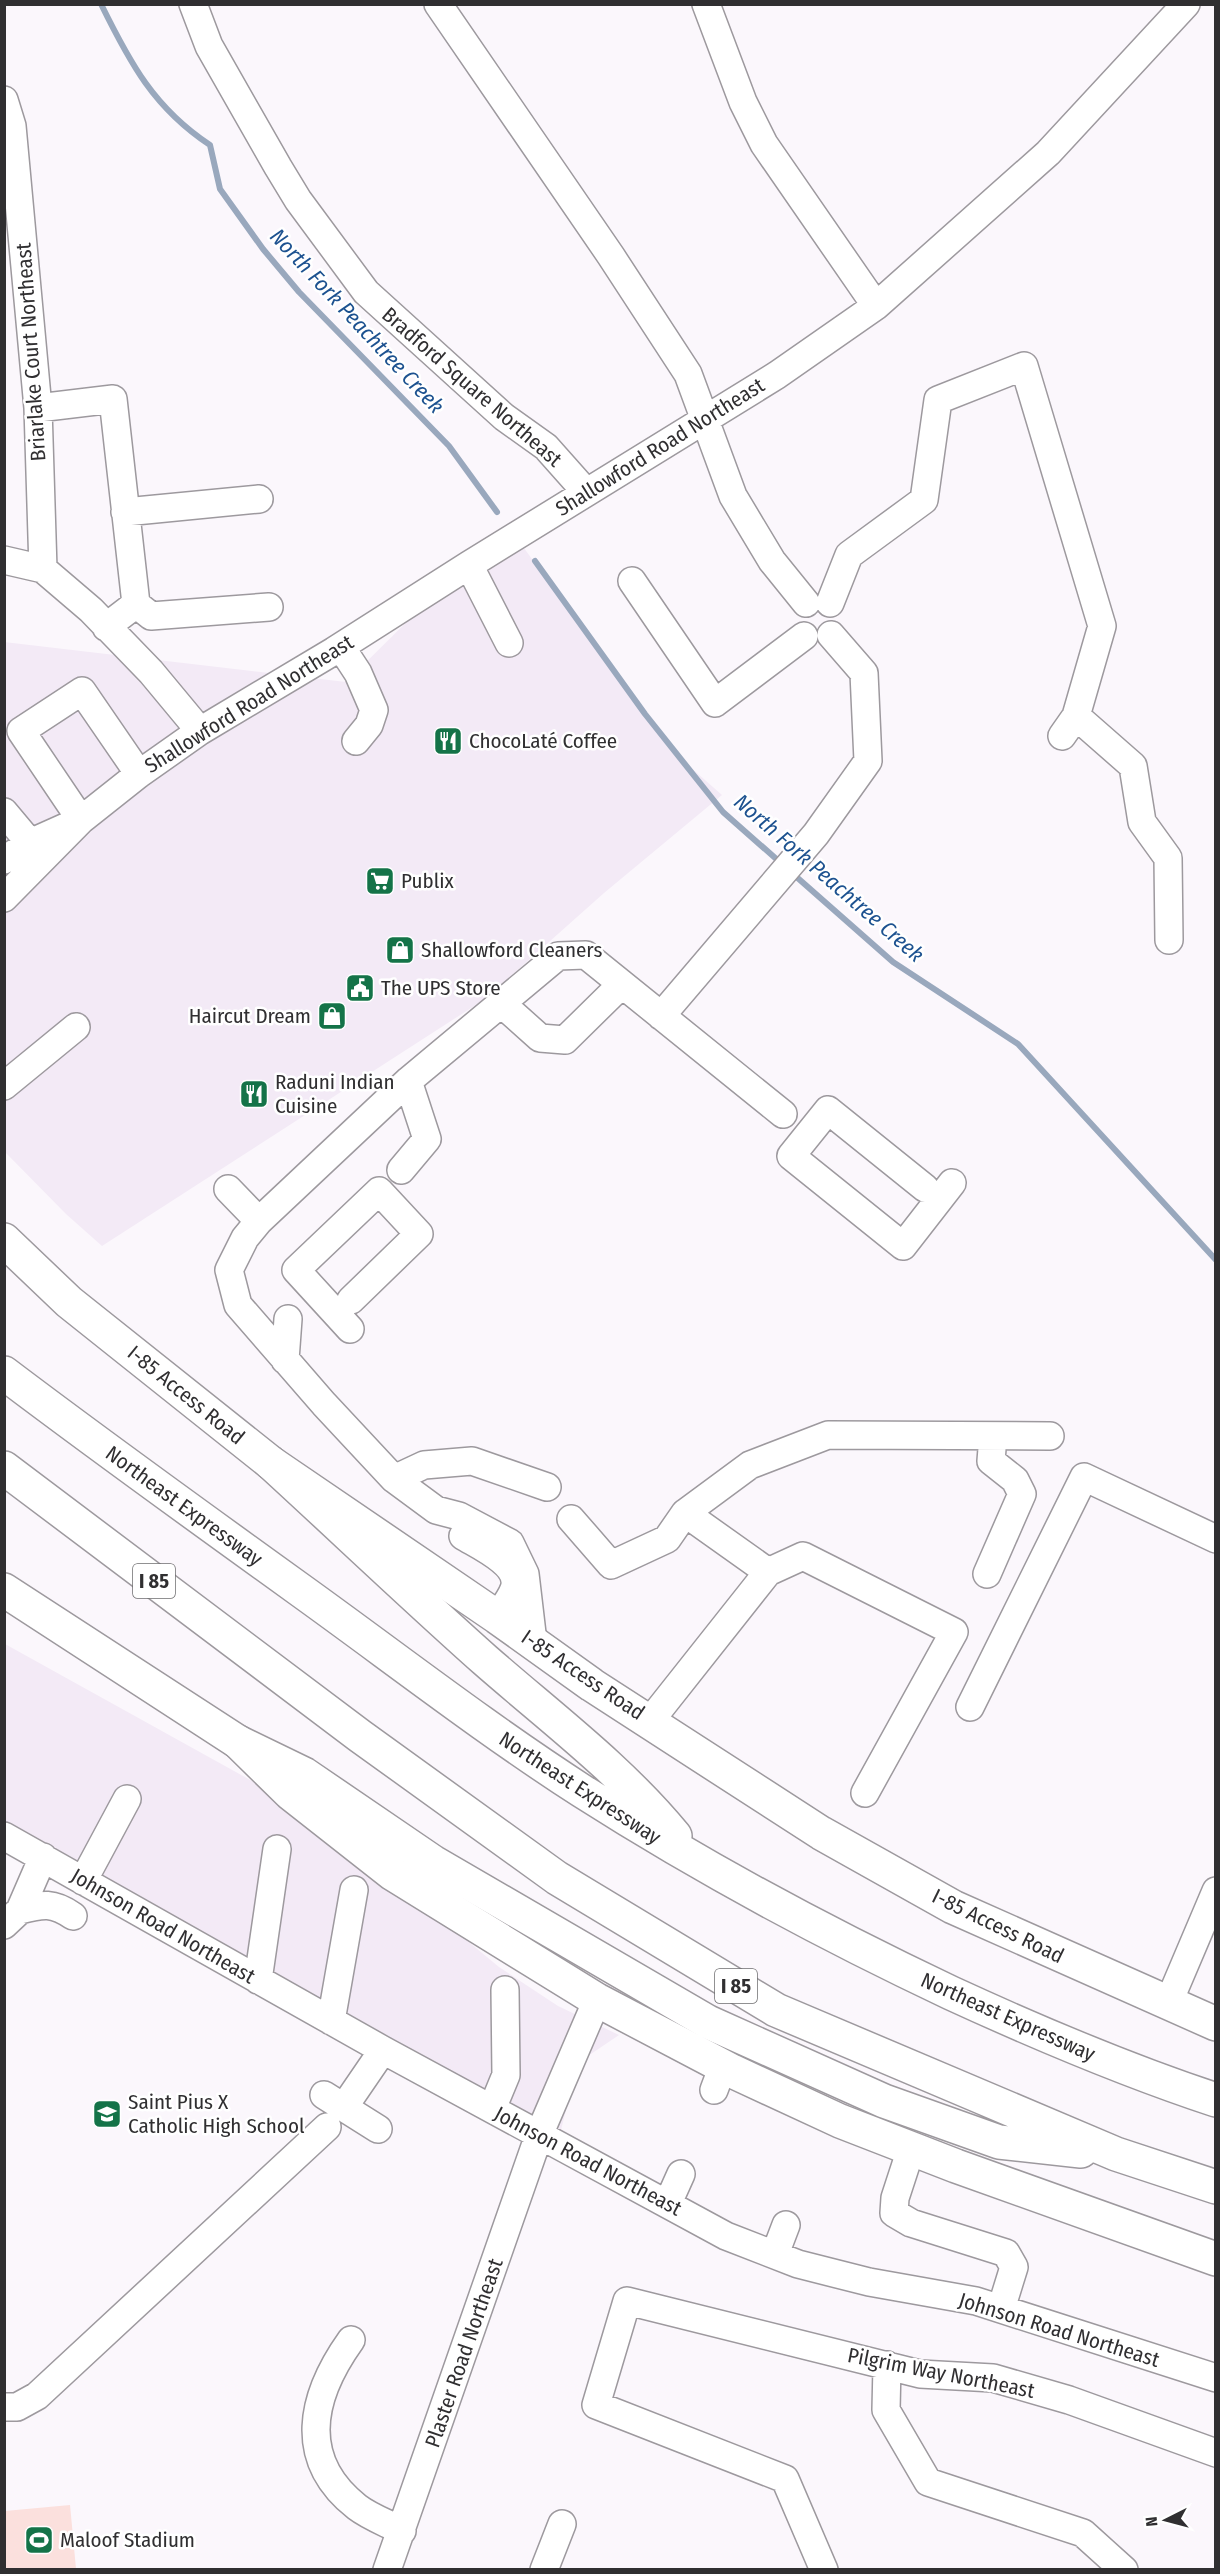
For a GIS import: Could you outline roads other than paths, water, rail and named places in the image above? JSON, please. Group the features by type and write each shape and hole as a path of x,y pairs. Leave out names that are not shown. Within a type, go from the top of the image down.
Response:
{"main road":[{"name":"I-85 Access Road","path":"4,1240 69,1302 271,1464 497,1617 592,1685 821,1833 953,1907 1215,2024"},
{"name":"Northeast Expressway","path":"4,1373 88,1437 456,1705 573,1785 695,1861 818,1929 1045,2036 1160,2082 1215,2100"},
{"path":"271,1464 485,1660 592,1751 656,1813 695,1861"},
{"name":"I 85","path":"4,1468 360,1736 557,1878 776,2010 1116,2154 1215,2187"},
{"path":"4,1590 238,1742 304,1774 433,1862 708,2022 884,2101 999,2142 1116,2154"},
{"path":"238,1742 290,1793 393,1874 718,2078 1215,2259"}],"street":[{"name":"Bradford Square Northeast","path":"193,4 208,46 278,167 298,200 366,292 504,417 546,447 586,492"},
{"path":"438,4 612,256 688,374 733,496 772,561 808,596 837,616 835,629 817,635 715,703 632,581"},
{"path":"706,4 743,102 764,144 876,306"},
{"name":"Shallowford Road Northeast","path":"4,898 81,820 139,774 200,731 341,647 586,492 777,375 876,306 1048,153 1186,4"},
{"name":"Briarlake Court Northeast","path":"4,100 12,126 10,148 38,408 43,569"},
{"path":"661,1016 816,834 868,761 864,673 817,635 797,625 798,612 808,596 849,555 924,500 938,400 1024,366 1102,626 1069,726 1133,766 1142,822 1168,858 1169,940"},
{"path":"38,408 113,399 136,604 151,616 268,607"},
{"path":"125,512 259,499"},
{"path":"4,560 43,569 91,610 151,672 200,731"},
{"path":"469,565 509,643"},
{"path":"106,627 136,604"},
{"path":"341,647 357,673 374,711 369,725 356,741"},
{"path":"81,820 21,731 82,691 139,774"},
{"path":"4,812 30,843"},
{"name":"Shallowford Road Northeast","path":"4,860 30,843 81,820"},
{"path":"533,1642 525,1574 510,1544 459,1516 436,1510 394,1479 238,1305 229,1270 245,1238 259,1221 408,1081 558,956 586,955 621,986 783,1114"},
{"path":"502,1004 540,1038 565,1040 621,986"},
{"path":"4,1086 76,1027"},
{"path":"401,1170 427,1139 408,1081"},
{"path":"925,1188 828,1110 791,1156 903,1246 952,1184"},
{"path":"228,1189 259,1221"},
{"path":"350,1329 296,1270 379,1191 419,1234 351,1300"},
{"path":"285,1359 288,1319"},
{"path":"572,1519 611,1565 667,1539 685,1513 750,1466 828,1435 1050,1436"},
{"path":"987,1574 1022,1494 1015,1480 991,1461 993,1436"},
{"path":"394,1479 424,1465 472,1461 547,1487"},
{"path":"970,1707 1084,1478 1215,1539"},
{"path":"685,1513 768,1572"},
{"path":"478,1526 516,1579 514,1589 497,1617"},
{"path":"650,1721 768,1572 804,1556 954,1632 865,1793"},
{"path":"83,1881 127,1799"},
{"name":"Johnson Road Northeast","path":"4,1836 331,2022 726,2236 798,2264 869,2282 976,2301 1215,2378"},
{"path":"258,1980 277,1849"},
{"path":"12,1917 43,1857"},
{"path":"331,2022 354,1890"},
{"path":"1168,2004 1215,1891"},
{"path":"12,1917 40,1905 59,1906 74,1916"},
{"path":"492,2109 506,2075 505,1990"},
{"name":"Plaster Road Northeast","path":"387,2570 539,2135 597,2000"},
{"path":"4,2407 17,2407 37,2396 331,2109 383,2050"},
{"path":"331,2109 378,2129"},
{"path":"911,2149 895,2199 894,2213 911,2223 1006,2253 1014,2267 1001,2309"},
{"path":"668,2203 681,2175"},
{"path":"775,2254 786,2225"},
{"name":"Pilgrim Way Northeast","path":"824,2570 785,2479 596,2405 627,2301 920,2374 993,2379 1069,2400 1215,2453"},
{"path":"351,2340 336,2361 322,2393 315,2438 318,2454 326,2473 338,2490 359,2508 402,2531"},
{"path":"888,2365 886,2410 928,2482 1083,2533 1124,2570"},
{"path":"544,2570 562,2524"}],"waterway":[{"name":"North Fork Peachtree Creek","path":"101,4 122,46 145,83 173,116 210,145 220,189 263,249 299,292 449,446 497,512"},
{"name":"North Fork Peachtree Creek","path":"535,561 645,714 723,812 782,864"},
{"name":"North Fork Peachtree Creek","path":"792,873 893,962 1018,1044 1216,1260"}],"place":[{"name":"ChocoLaté Coffee","path":"448,741"},
{"name":"Publix","path":"380,881"},
{"name":"Shallowford Cleaners","path":"400,950"},
{"name":"The UPS Store","path":"360,988"},
{"name":"Haircut Dream","path":"332,1016"},
{"name":"Raduni Indian Cuisine","path":"254,1094"},
{"name":"Saint Pius X Catholic High School","path":"107,2114"},
{"name":"Maloof Stadium","path":"39,2540"}]}
